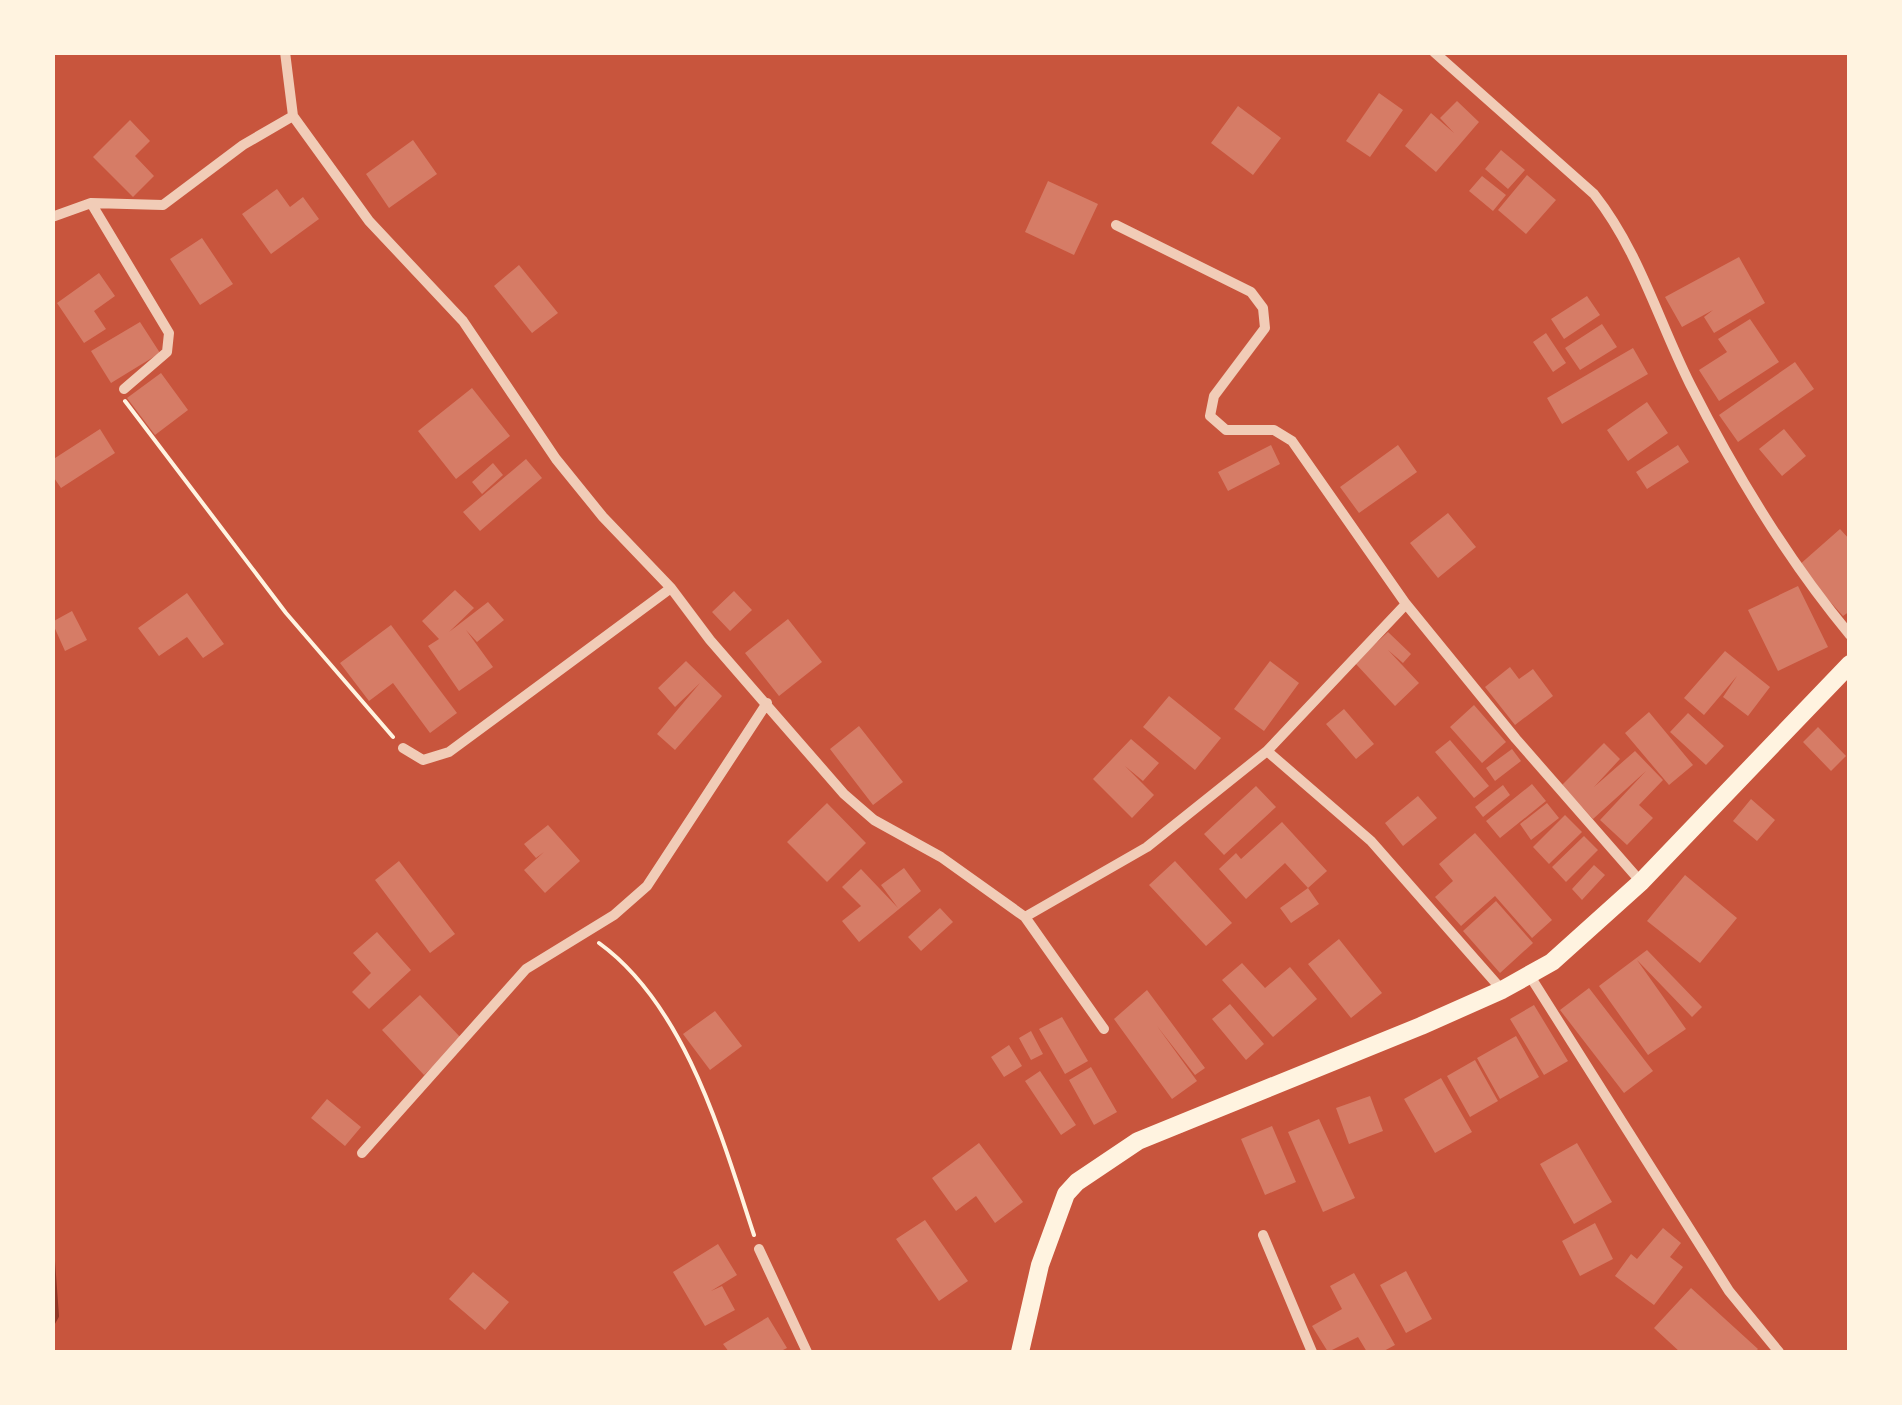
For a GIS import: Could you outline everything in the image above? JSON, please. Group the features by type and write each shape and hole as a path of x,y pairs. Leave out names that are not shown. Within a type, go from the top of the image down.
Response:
{"highway":[{"path":"1020,1352 1040,1265 1066,1194 1077,1182 1138,1141 1502,990 1566,951 1642,882 1850,664"}],"street":[{"path":"285,52 293,116 369,221 464,321 556,459 603,517 671,588 844,794 874,820 942,857 1025,917 1104,1029"},
{"path":"1434,52 1594,194 1613,219 1689,382 1735,468 1790,560 1850,635"},
{"path":"52,217 91,202 164,205 242,144 293,116"},
{"path":"91,202 169,333 169,350 124,390"},
{"path":"1116,225 1251,292 1263,308 1265,328 1214,396 1210,416 1226,430 1274,430 1287,435 1406,604 1516,739 1642,882"},
{"path":"403,748 423,760 449,752 671,588"},
{"path":"1025,917 1147,847 1267,751 1406,604"},
{"path":"362,1153 475,1030 508,986 582,931 614,915 647,886 767,703"},
{"path":"1267,751 1372,842 1502,990"},
{"path":"1528,972 1730,1291 1779,1352"},
{"path":"1262,1235 1312,1352"},
{"path":"758,1249 807,1352"}],"path":[{"path":"124,390 126,404 274,598 403,748"},
{"path":"582,931 610,952 655,999 717,1120 758,1249"}],"building":[{"path":"1379,93 1403,110 1370,157 1346,141"},
{"path":"1457,101 1479,122 1436,172 1405,146 1431,113 1454,133 1440,118"},
{"path":"1238,106 1281,138 1253,175 1211,143"},
{"path":"130,120 150,141 135,156 154,176 133,197 93,157"},
{"path":"413,140 437,174 389,208 366,174"},
{"path":"1501,150 1525,170 1508,189 1485,169"},
{"path":"1527,175 1556,200 1526,234 1498,210"},
{"path":"1482,176 1506,195 1493,211 1469,191"},
{"path":"1048,181 1098,204 1074,255 1025,232"},
{"path":"277,189 290,207 303,197 319,219 271,254 242,214"},
{"path":"202,238 233,284 200,305 170,259"},
{"path":"1739,257 1765,303 1714,333 1704,317 1713,310 1682,327 1665,297"},
{"path":"519,265 558,313 532,333 494,286"},
{"path":"99,273 115,296 94,311 106,329 84,343 57,303"},
{"path":"1587,296 1600,315 1564,339 1551,319"},
{"path":"1750,319 1779,362 1719,401 1699,370 1727,352 1718,339"},
{"path":"140,322 160,353 111,383 91,351"},
{"path":"1602,324 1617,347 1580,370 1565,348"},
{"path":"1546,333 1566,363 1553,372 1533,342"},
{"path":"1633,348 1648,374 1562,424 1547,398"},
{"path":"1795,362 1814,389 1738,442 1719,415"},
{"path":"161,373 188,410 155,435 127,398"},
{"path":"472,388 510,436 456,479 418,431"},
{"path":"1647,402 1668,433 1628,461 1607,430"},
{"path":"100,429 115,453 61,488 52,475 52,460"},
{"path":"1784,429 1806,456 1782,476 1759,449"},
{"path":"1271,445 1280,464 1228,491 1218,472"},
{"path":"1398,445 1417,472 1359,513 1340,487"},
{"path":"1678,445 1689,462 1647,489 1636,472"},
{"path":"526,459 542,478 480,531 463,512"},
{"path":"493,463 503,475 482,494 472,482"},
{"path":"1448,513 1476,547 1438,578 1410,543"},
{"path":"1840,529 1850,540 1850,611 1843,616 1798,566"},
{"path":"1798,586 1828,647 1778,671 1748,610"},
{"path":"455,590 474,608 449,632 488,602 504,620 477,642 466,630 493,667 459,691 428,646 439,639 422,621"},
{"path":"734,591 752,610 730,631 712,612"},
{"path":"187,593 224,644 203,658 187,637 159,656 138,628"},
{"path":"72,611 87,640 65,651 52,622"},
{"path":"788,619 822,662 779,696 745,653"},
{"path":"391,625 457,713 430,733 393,683 369,701 340,663"},
{"path":"1388,632 1411,654 1403,663 1388,650 1419,683 1395,706 1355,663"},
{"path":"1725,651 1770,687 1748,716 1723,697 1737,676 1704,715 1684,698"},
{"path":"686,661 722,696 675,750 657,734 700,683 675,707 658,688"},
{"path":"1270,661 1299,683 1264,731 1234,709"},
{"path":"1510,667 1519,679 1533,669 1553,696 1515,725 1485,687"},
{"path":"1169,696 1221,738 1195,770 1143,727"},
{"path":"1474,705 1506,742 1482,763 1450,727"},
{"path":"1344,709 1374,744 1356,759 1326,724"},
{"path":"1649,712 1693,765 1669,785 1625,733"},
{"path":"1688,713 1724,746 1706,765 1670,732"},
{"path":"859,726 903,782 873,805 830,749"},
{"path":"1818,727 1846,756 1831,771 1803,742"},
{"path":"1131,739 1159,763 1143,781 1125,766 1154,795 1132,818 1093,779"},
{"path":"1450,740 1489,786 1474,798 1435,752"},
{"path":"1604,743 1620,759 1594,787 1635,751 1663,780 1639,805 1653,818 1627,845 1600,820 1646,771 1593,819 1562,785"},
{"path":"1512,749 1521,761 1495,781 1486,768"},
{"path":"1532,784 1546,801 1500,838 1486,821"},
{"path":"1503,785 1510,795 1483,817 1475,807"},
{"path":"1256,786 1276,807 1224,855 1204,834"},
{"path":"1418,796 1437,818 1403,846 1385,823"},
{"path":"1751,799 1775,820 1757,841 1733,821"},
{"path":"827,803 866,843 827,882 787,842"},
{"path":"1547,803 1559,818 1531,840 1520,824"},
{"path":"1565,815 1582,832 1549,864 1533,847"},
{"path":"1282,822 1327,871 1308,888 1285,863 1246,899 1219,869 1236,853 1241,859"},
{"path":"548,825 580,861 545,893 524,870 544,852 536,858 524,844"},
{"path":"1475,833 1552,920 1532,938 1495,896 1461,926 1435,897 1453,881 1439,864"},
{"path":"1584,836 1598,850 1566,882 1552,867"},
{"path":"399,861 455,934 430,953 375,880"},
{"path":"1175,861 1232,923 1206,946 1149,885"},
{"path":"1594,865 1605,875 1582,900 1572,889"},
{"path":"904,868 921,891 859,942 842,921 861,906 842,887 861,869 898,908 881,885"},
{"path":"1685,875 1737,918 1700,963 1647,921"},
{"path":"1308,888 1319,904 1291,923 1280,908"},
{"path":"1496,901 1533,943 1500,973 1463,931"},
{"path":"940,908 953,922 921,951 908,937"},
{"path":"377,932 411,970 369,1009 352,992 371,973 353,953"},
{"path":"1339,939 1382,993 1351,1018 1308,964"},
{"path":"1647,950 1702,1007 1692,1017 1637,960 1686,1029 1648,1055 1599,986"},
{"path":"1242,963 1265,988 1290,967 1317,999 1273,1037 1222,980"},
{"path":"1589,988 1653,1071 1624,1093 1560,1010"},
{"path":"1147,990 1205,1068 1195,1075 1157,1026 1197,1081 1172,1099 1114,1019"},
{"path":"420,995 462,1039 424,1075 382,1030"},
{"path":"1230,1004 1264,1044 1246,1060 1212,1019"},
{"path":"1534,1005 1568,1061 1544,1075 1510,1019"},
{"path":"715,1011 742,1046 710,1070 683,1034"},
{"path":"1062,1017 1088,1061 1065,1074 1039,1029"},
{"path":"1031,1031 1043,1054 1031,1060 1019,1038"},
{"path":"1516,1036 1539,1077 1500,1099 1477,1058"},
{"path":"1009,1045 1022,1066 1004,1077 991,1057"},
{"path":"1475,1060 1498,1101 1470,1117 1447,1076"},
{"path":"1091,1067 1117,1112 1094,1125 1069,1080"},
{"path":"1040,1071 1076,1125 1061,1135 1025,1081"},
{"path":"1441,1078 1472,1132 1435,1153 1404,1099"},
{"path":"1370,1096 1383,1131 1349,1144 1336,1108"},
{"path":"327,1099 361,1127 345,1146 311,1118"},
{"path":"1319,1119 1355,1198 1323,1212 1288,1132"},
{"path":"1272,1126 1296,1182 1265,1195 1241,1139"},
{"path":"979,1143 1023,1202 995,1223 976,1196 956,1211 932,1178"},
{"path":"1577,1143 1612,1202 1574,1224 1540,1164"},
{"path":"925,1220 968,1281 939,1301 896,1239"},
{"path":"1595,1223 1613,1259 1580,1276 1562,1241"},
{"path":"1663,1228 1681,1243 1670,1257 1683,1267 1654,1305 1615,1276 1631,1254 1637,1259"},
{"path":"718,1244 737,1275 711,1291 722,1286 735,1310 705,1326 673,1272"},
{"path":"1406,1271 1432,1319 1406,1333 1380,1285"},
{"path":"473,1272 509,1302 485,1330 449,1299"},
{"path":"1354,1273 1395,1345 1382,1352 1367,1352 1358,1337 1328,1352 1312,1326 1342,1309 1330,1286"},
{"path":"1691,1288 1758,1349 1680,1352 1654,1328"},
{"path":"768,1317 787,1348 779,1352 729,1352 723,1344"}],"waterway":[{"path":"52,1261 56,1316 52,1323"}]}
